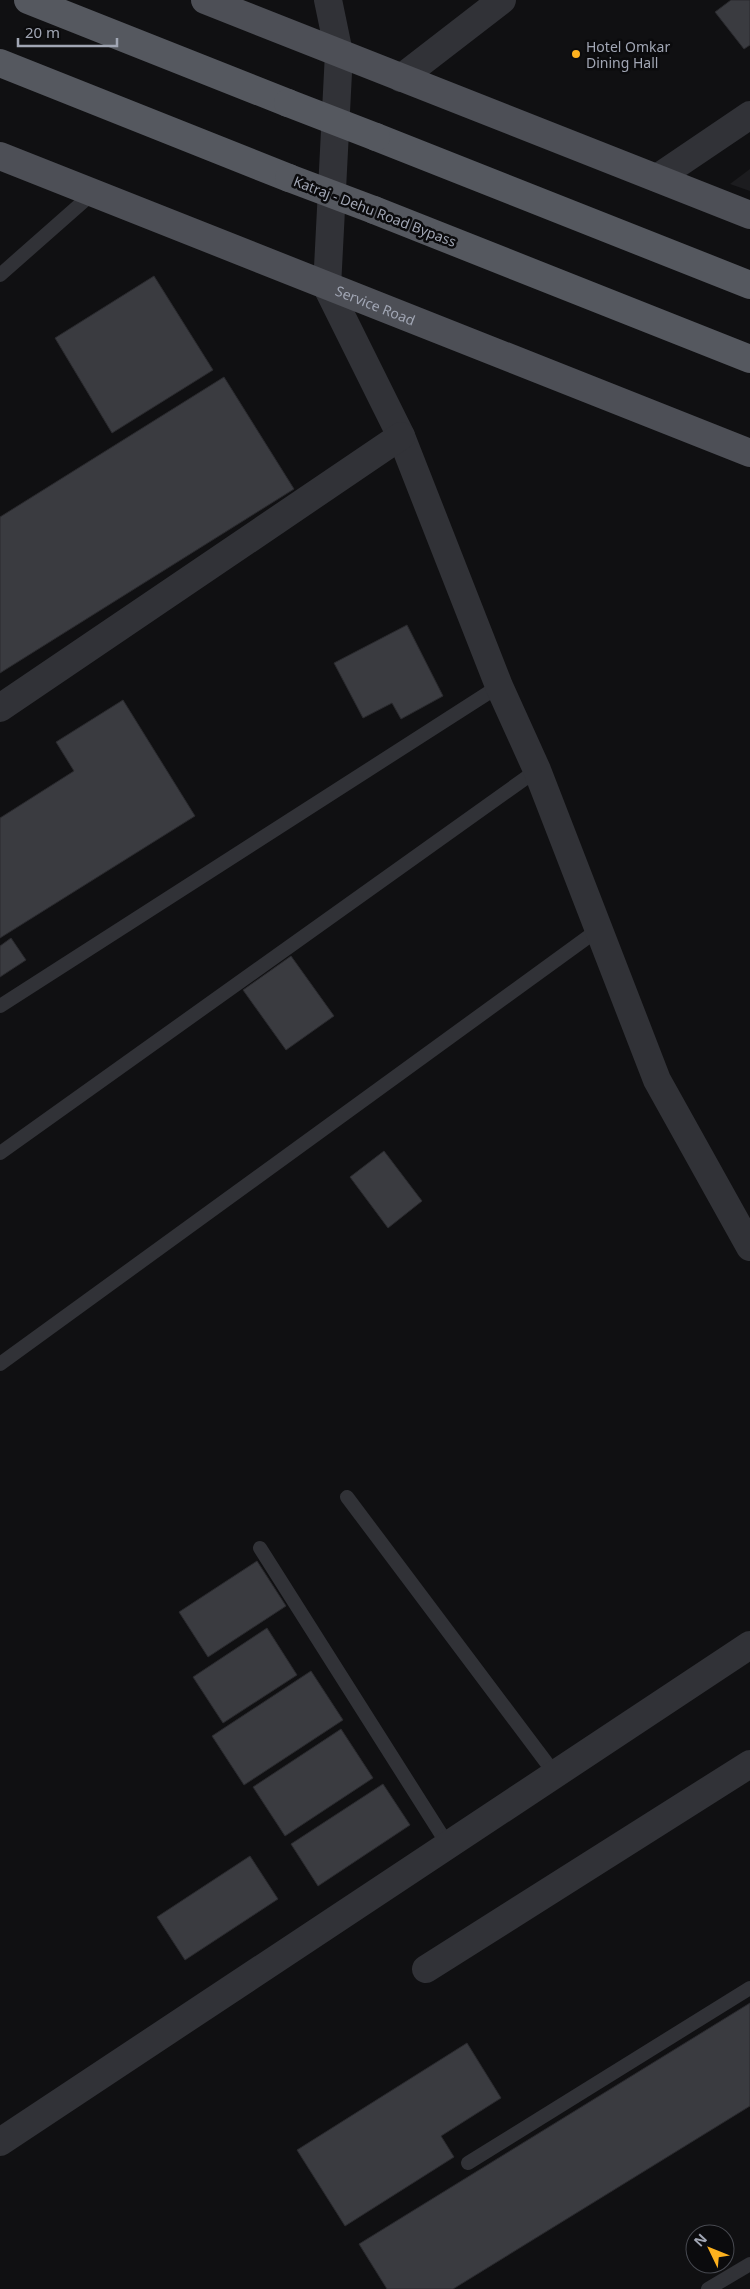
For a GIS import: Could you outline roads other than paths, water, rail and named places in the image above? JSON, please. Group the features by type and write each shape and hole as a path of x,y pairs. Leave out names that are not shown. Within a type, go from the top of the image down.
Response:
{"highway":[{"path":"28,0 750,284"},
{"name":"Katraj - Dehu Road Bypass","path":"0,63 750,359"}],"main road":[{"path":"205,0 750,215"},
{"name":"Service Road","path":"0,156 750,453"}],"street":[{"path":"328,0 339,53 327,286 401,436 499,686 537,770 658,1080 750,1247"},
{"path":"402,78 502,0"},
{"path":"657,178 750,115"},
{"path":"0,708 401,436"},
{"path":"0,2142 750,1645"},
{"path":"426,1969 750,1764"}],"lane":[{"path":"0,275 93,193"},
{"path":"0,1006 499,686"},
{"path":"0,1153 537,770"},
{"path":"0,1364 599,929"},
{"path":"346,1497 555,1774"},
{"path":"260,1548 448,1844"},
{"path":"468,2163 750,1988"},
{"path":"708,2289 750,2264"}],"place":[{"name":"Hotel Omkar Dining Hall","path":"576,54"}]}
